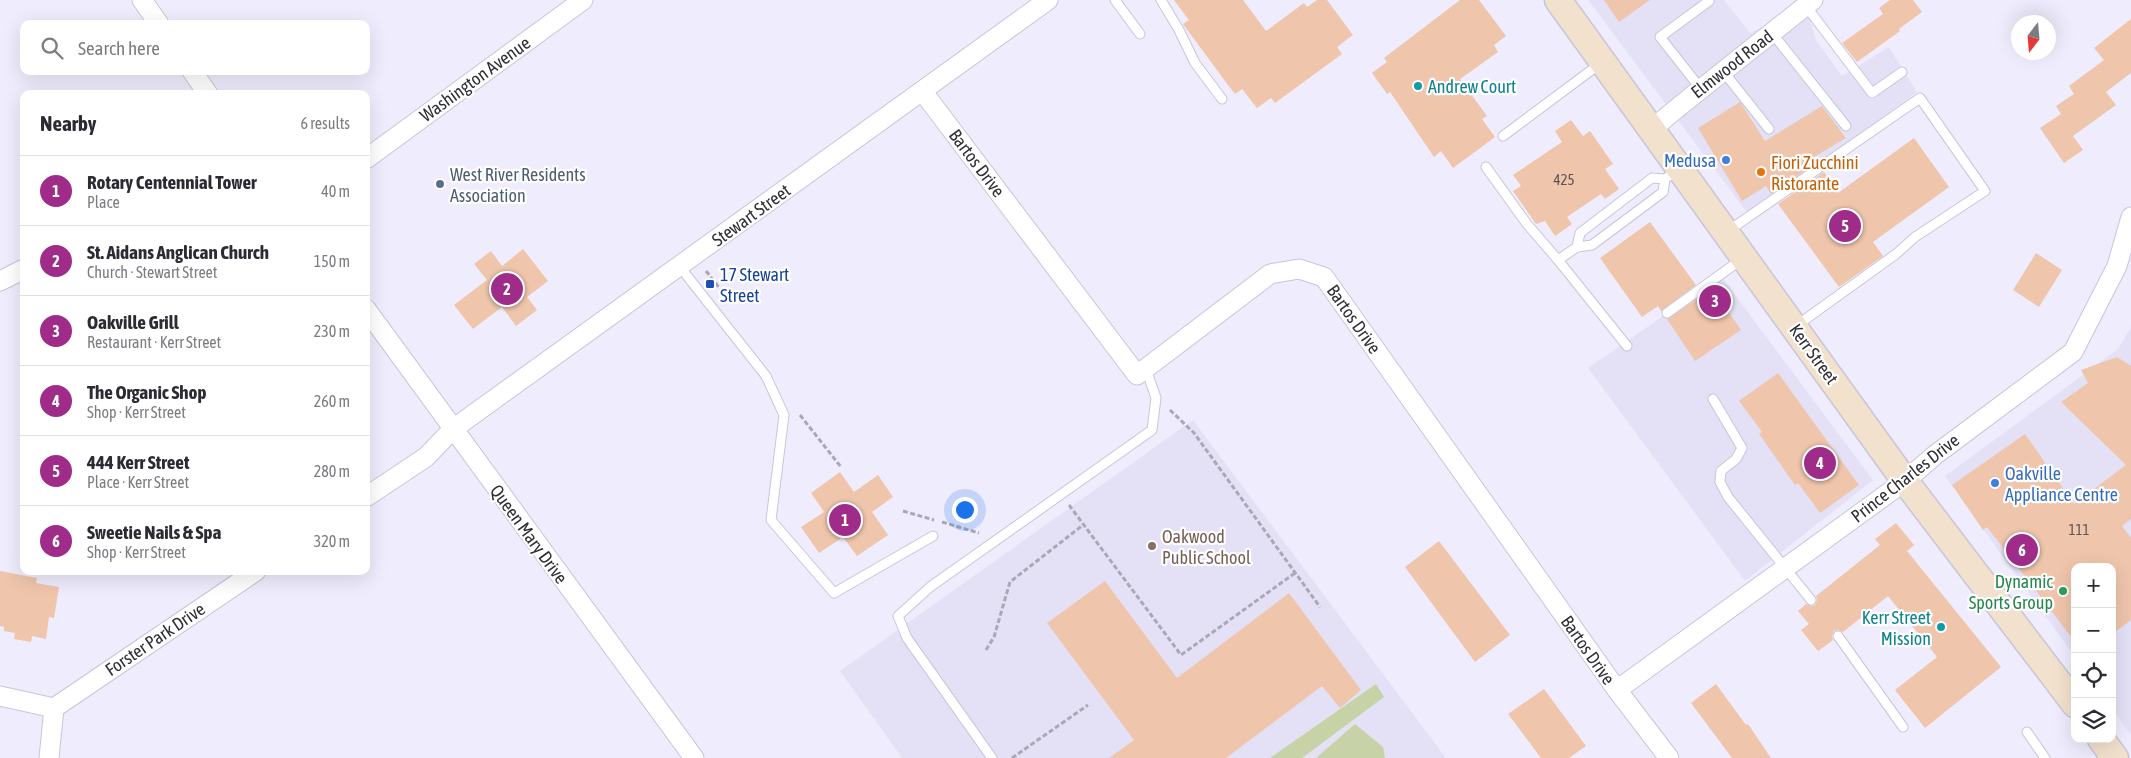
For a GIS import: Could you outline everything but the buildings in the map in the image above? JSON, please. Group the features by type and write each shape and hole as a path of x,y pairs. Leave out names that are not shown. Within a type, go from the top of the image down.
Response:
{"main road":[{"name":"Kerr Street","path":"1558,0 1652,130 1672,173 1726,232 1906,482 2071,699"},
{"path":"2104,743 2116,758"}],"street":[{"path":"142,0 156,20"},
{"name":"Washington Avenue","path":"370,156 583,0"},
{"name":"Stewart Street","path":"453,429 923,92 1048,0"},
{"name":"Elmwood Road","path":"1652,130 1809,3"},
{"path":"195,75 205,90"},
{"name":"Bartos Drive","path":"923,92 1137,375 1270,274 1299,269 1324,277 1617,690 1669,758"},
{"name":"Prince Charles Drive","path":"1617,690 1906,482 1935,455 2073,352 2117,266 2131,217"},
{"path":"0,282 20,271"},
{"name":"Queen Mary Drive","path":"370,313 694,758"},
{"path":"370,494 426,457 453,429"},
{"name":"Forster Park Drive","path":"54,708 250,575"},
{"path":"0,696 54,708 49,758"}],"lane":[{"path":"1115,0 1140,34"},
{"path":"1160,0 1179,30 1195,63 1222,99"},
{"path":"1701,89 1660,37 1709,1"},
{"path":"1809,3 1872,93 1902,72"},
{"path":"1772,33 1846,126"},
{"path":"1503,136 1603,62"},
{"path":"1723,71 1769,129"},
{"path":"1726,232 1920,98 1985,191 1914,237 1896,254 1794,327"},
{"path":"1486,166 1527,224 1627,346"},
{"path":"1577,247 1580,232 1652,178 1672,173"},
{"path":"1558,260 1577,247 1592,245 1663,192 1672,173"},
{"path":"1667,313 1744,257"},
{"path":"680,267 766,376 784,415 771,520 834,593 933,536"},
{"path":"992,758 908,638 898,616 930,587 1152,430 1156,398 1146,368"},
{"path":"1713,399 1742,448 1736,459 1721,471 1720,482 1728,497 1811,600"},
{"path":"1838,636 1903,727"},
{"path":"2027,732 2045,758"}],"path":[{"path":"1156,398 1194,433 1320,607"},
{"path":"1061,494 1181,655 1295,573"},
{"path":"903,511 998,539"},
{"path":"986,650 994,637 1010,582 1083,525"},
{"path":"1012,758 1088,705"}],"shaded area":[{"path":"1588,0 1724,0 1750,33 1806,6 1816,40 1842,76 1889,47 1917,92 1749,215"},
{"path":"1721,276 1873,480 1745,581 1588,368"},
{"path":"2131,327 2131,735 2116,714 2116,563 2071,563 2071,651 1945,476 2118,349"},
{"name":"Oakwood Public School","path":"1193,420 1446,758 902,758 840,671"}],"green space":[{"path":"1376,684 1384,697 1302,758 1270,758"},
{"path":"1355,724 1383,747 1385,758 1316,758"}],"place":[{"name":"Andrew Court","path":"1418,86"},
{"name":"Medusa","path":"1726,160"},
{"name":"Fiori Zucchini Ristorante","path":"1761,172"},
{"name":"West River Residents Association","path":"440,184"},
{"name":"444 Kerr Street","path":"1845,226"},
{"name":"17 Stewart Street","path":"710,284"},
{"name":"St. Aidans Anglican Church","path":"507,289"},
{"name":"Oakville Grill","path":"1715,301"},
{"name":"The Organic Shop","path":"1820,463"},
{"name":"Oakville Appliance Centre","path":"1995,483"},
{"name":"Rotary Centennial Tower","path":"845,520"},
{"name":"Oakwood Public School","path":"1152,546"},
{"name":"Sweetie Nails & Spa","path":"2022,550"},
{"name":"Dynamic Sports Group","path":"2063,591"},
{"name":"Kerr Street Mission","path":"1941,627"}]}
